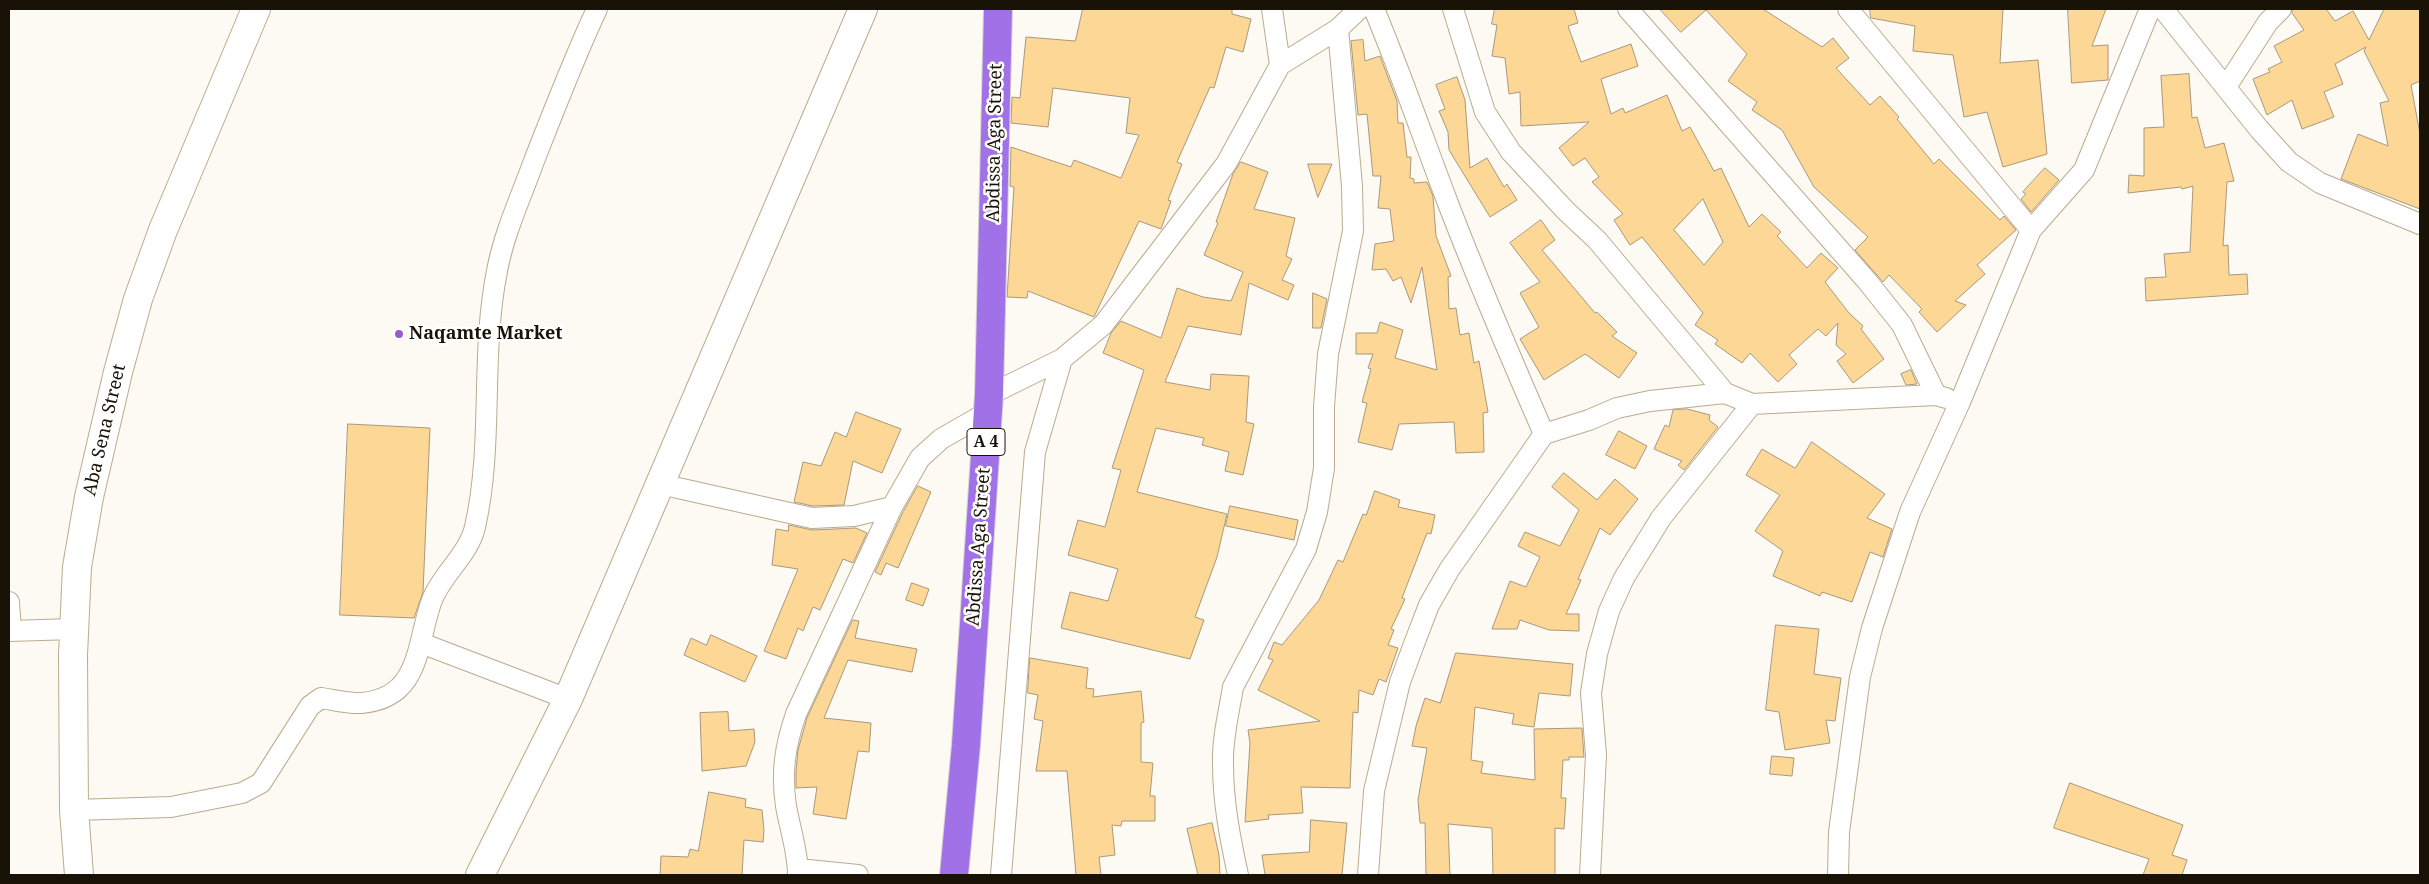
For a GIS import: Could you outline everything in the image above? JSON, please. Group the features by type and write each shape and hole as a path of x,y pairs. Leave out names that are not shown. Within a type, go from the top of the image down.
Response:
{"highway":[{"name":"Abdissa Aga Street","path":"954,875 966,745 988,404 998,9"}],"street":[{"name":"Aba Sena Street","path":"79,875 74,810 74,629 82,535 101,442 128,333 163,230 256,9"},
{"path":"74,810 171,807 242,793 262,783 310,706 321,698 361,703 383,697 400,688 411,675 432,600 468,544 474,529 484,460 488,356 497,270 512,218 558,99 598,9"},
{"path":"480,875 568,700 863,9"},
{"path":"1272,9 1280,65"},
{"path":"858,875 798,872 786,804 784,766 786,744 796,714 892,507 920,458 941,439 988,404 1062,359 1104,324 1226,164 1280,65 1338,29 1359,9"},
{"path":"1374,9 1409,94 1446,198 1493,318 1544,434"},
{"path":"1453,9 1485,112 1511,152 1596,240 1725,393 1752,404 1936,394 1960,402"},
{"path":"1848,9 2031,230"},
{"path":"1838,875 1839,832 1860,677 1872,628 1910,512 1960,402 2031,230 2084,170 2150,9"},
{"path":"2163,9 2259,129 2290,162 2320,183 2420,224"},
{"path":"2226,87 2268,22 2281,9"},
{"path":"1633,11 1867,281 1902,325 1936,394"},
{"path":"1238,875 1226,814 1222,762 1229,712 1234,687 1306,549 1317,512 1324,468 1324,407 1328,354 1353,231 1352,186 1338,29"},
{"path":"1001,875 1035,452 1062,359"},
{"path":"1368,875 1374,792 1400,682 1414,644 1430,605 1449,570 1544,434 1588,420 1617,408 1650,401 1725,393"},
{"path":"1590,875 1596,756 1591,693 1597,654 1609,611 1643,544 1661,518 1752,404"},
{"path":"660,484 812,518 854,516 892,507"},
{"path":"9,602 10,631 74,629"},
{"path":"421,643 568,700"}],"building":[{"path":"1083,9 1232,9 1232,14 1251,19 1243,52 1226,47 1214,88 1210,87 1177,162 1182,164 1168,200 1171,201 1161,229 1139,221 1094,317 1028,291 1027,298 1007,297 1014,187 1010,186 1011,147 1071,167 1074,160 1121,178 1139,135 1126,133 1130,98 1053,88 1048,127 1011,123 1012,97 1020,98 1026,37 1075,41"},
{"path":"1495,9 1574,9 1578,23 1568,26 1581,62 1631,44 1638,66 1601,79 1611,114 1623,108 1625,113 1667,95 1682,131 1690,127 1714,171 1721,168 1749,227 1762,214 1781,232 1777,236 1807,268 1821,253 1838,268 1825,282 1849,313 1863,326 1861,329 1884,359 1853,383 1837,361 1846,354 1836,345 1838,323 1826,336 1818,329 1789,355 1797,364 1778,382 1750,353 1742,363 1715,344 1718,340 1695,325 1703,313 1642,237 1630,245 1614,220 1623,214 1592,182 1599,177 1585,158 1573,166 1559,148 1589,122 1521,126 1520,92 1509,94 1505,58 1492,56 1497,25 1492,24","holes":["1703,199 1723,242 1704,265 1674,230"]},
{"path":"1660,9 1763,9 1822,47 1833,38 1849,58 1836,68 1870,105 1880,96 1899,117 1897,119 1934,164 1939,159 2000,220 2004,216 2016,230 1977,265 1985,274 1955,301 1966,305 1937,332 1919,312 1922,309 1889,275 1883,282 1855,250 1868,237 1814,187 1782,130 1752,110 1757,102 1728,81 1747,54 1706,10 1681,32"},
{"path":"1870,9 2003,9 2000,63 2038,60 2047,154 2003,167 1987,112 1964,117 1953,55 1913,51 1915,26 1871,18"},
{"path":"2068,9 2106,9 2092,46 2108,45 2108,80 2072,83"},
{"path":"2293,9 2326,9 2335,21 2353,11 2369,40 2384,9 2420,9 2420,81 2411,85 2420,134 2420,209 2341,179 2358,134 2388,146 2380,103 2389,101 2364,51 2366,47 2335,64 2343,84 2324,92 2334,117 2302,129 2292,100 2267,115 2253,79 2270,72 2268,69 2282,62 2274,46 2304,30 2292,13"},
{"path":"1363,40 1365,61 1380,56 1397,101 1398,123 1403,123 1407,157 1411,157 1410,178 1414,179 1414,183 1427,182 1433,196 1436,236 1451,276 1448,277 1449,309 1456,308 1460,335 1469,333 1474,363 1479,361 1488,412 1483,413 1484,452 1456,453 1454,422 1399,424 1392,450 1358,442 1367,403 1362,402 1371,369 1368,368 1373,354 1356,354 1356,333 1377,333 1380,322 1403,330 1395,358 1437,370 1422,267 1411,303 1401,277 1393,281 1386,269 1372,270 1375,244 1394,241 1390,209 1378,208 1381,176 1373,176 1367,114 1358,115 1351,41"},
{"path":"2189,74 2192,118 2197,117 2205,148 2224,143 2234,181 2227,182 2223,246 2228,245 2229,275 2247,274 2248,294 2146,301 2145,278 2166,277 2164,254 2190,252 2193,186 2182,189 2181,187 2128,193 2129,175 2144,176 2144,128 2164,127 2161,76"},
{"path":"1457,77 1465,100 1470,168 1487,158 1504,187 1507,184 1517,200 1490,217 1449,150 1448,132 1439,111 1445,109 1436,85"},
{"path":"1241,162 1268,172 1254,209 1295,218 1286,256 1292,259 1282,280 1294,285 1288,300 1249,283 1241,335 1188,326 1165,382 1210,390 1211,374 1249,376 1246,422 1254,424 1243,475 1225,471 1229,452 1202,445 1204,438 1156,428 1137,492 1227,514 1217,557 1195,617 1204,620 1190,659 1061,628 1070,592 1108,601 1118,569 1068,555 1078,520 1105,527 1121,470 1112,468 1144,370 1103,353 1111,333 1121,321 1161,338 1177,288 1203,297 1231,301 1243,272 1204,255 1218,223 1216,222 1233,174"},
{"path":"1308,164 1332,164 1318,197"},
{"path":"2045,168 2059,180 2031,212 2021,199 2026,194 2023,192"},
{"path":"1541,220 1555,240 1542,250 1595,313 1597,312 1617,332 1612,336 1637,353 1619,378 1585,354 1544,380 1520,339 1539,327 1520,293 1540,282 1510,243"},
{"path":"1313,293 1327,299 1321,328 1313,328"},
{"path":"1911,370 1917,384 1906,385 1901,374"},
{"path":"1687,409 1710,415 1709,420 1718,427 1684,470 1678,465 1682,461 1654,449 1665,425 1669,427 1673,410"},
{"path":"856,412 901,429 882,473 853,461 844,505 813,506 794,502 803,462 821,466 835,432 846,437"},
{"path":"348,424 430,428 423,592 414,618 340,615"},
{"path":"1619,431 1647,446 1635,469 1606,455"},
{"path":"1812,442 1885,494 1867,518 1892,529 1883,557 1870,552 1852,602 1822,592 1820,596 1773,576 1783,551 1755,531 1780,495 1746,475 1762,449 1795,468"},
{"path":"1564,473 1597,500 1615,479 1638,499 1610,535 1600,528 1578,579 1581,580 1566,614 1579,614 1579,631 1549,630 1520,620 1517,629 1492,629 1510,581 1526,587 1540,557 1518,546 1525,532 1560,546 1579,510 1552,487"},
{"path":"918,486 931,492 898,568 886,563 881,575 875,572 903,512"},
{"path":"1375,491 1400,500 1398,507 1435,515 1431,534 1427,533 1402,598 1405,599 1391,629 1394,630 1388,645 1398,648 1386,682 1379,679 1373,695 1359,690 1358,713 1353,712 1350,788 1301,787 1303,813 1268,815 1269,819 1245,822 1250,743 1248,730 1320,721 1258,690 1273,660 1268,658 1274,642 1282,645 1319,600 1338,560 1343,562 1363,514 1366,515"},
{"path":"1230,506 1298,520 1294,540 1226,526"},
{"path":"789,525 812,530 856,528 867,533 853,563 843,559 820,610 813,607 803,631 798,628 786,659 764,651 798,569 772,565 776,529 788,531"},
{"path":"912,583 929,589 923,606 906,600"},
{"path":"853,620 859,621 855,638 917,649 912,672 848,660 824,718 871,723 869,752 858,751 846,819 813,814 817,787 796,788 796,771 798,750 807,718"},
{"path":"1776,625 1819,629 1814,674 1841,678 1835,721 1826,720 1830,743 1785,750 1779,712 1766,710"},
{"path":"711,635 757,656 745,682 684,655 691,638 706,645"},
{"path":"1456,653 1573,664 1570,696 1539,693 1534,727 1512,724 1514,714 1475,707 1471,760 1483,762 1481,773 1535,780 1534,729 1582,728 1584,757 1569,757 1569,760 1563,760 1561,798 1566,798 1564,829 1555,828 1555,875 1493,875 1492,828 1448,824 1450,875 1426,875 1425,823 1420,823 1418,800 1427,748 1412,746 1425,698 1440,703"},
{"path":"1030,658 1088,668 1086,688 1094,689 1093,697 1141,691 1144,722 1141,723 1141,762 1153,763 1150,796 1155,796 1155,821 1122,821 1121,826 1112,825 1115,855 1099,857 1101,875 1076,875 1067,771 1036,771 1043,721 1034,719 1038,695 1028,693"},
{"path":"728,712 729,731 754,729 755,742 746,766 702,771 700,713"},
{"path":"1772,756 1794,758 1792,776 1770,774"},
{"path":"2070,783 2183,825 2172,855 2187,860 2182,875 2143,875 2149,859 2054,828"},
{"path":"709,792 746,799 745,807 762,810 763,842 744,840 742,875 660,875 661,856 688,857 690,849 698,851"},
{"path":"1311,820 1347,823 1342,875 1265,875 1262,855 1309,852"},
{"path":"1212,823 1219,855 1220,875 1198,875 1187,829"}],"place":[{"name":"Naqamte Market","path":"399,334"}]}
